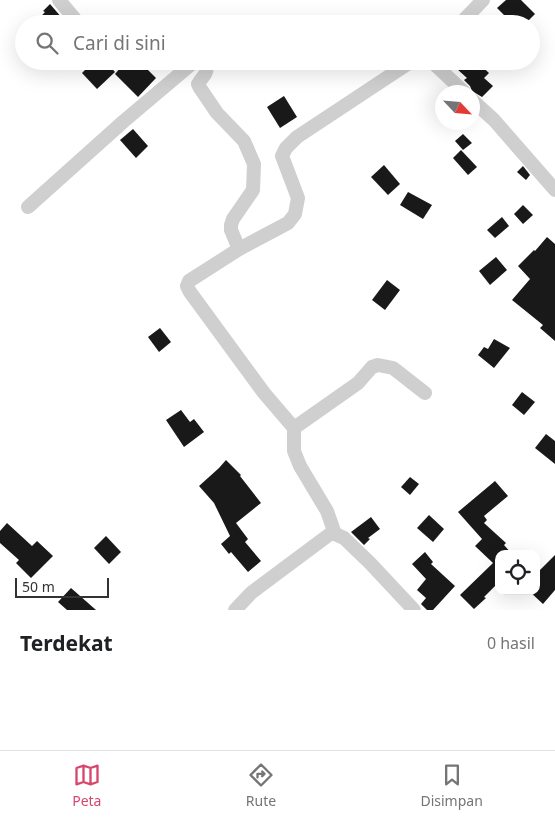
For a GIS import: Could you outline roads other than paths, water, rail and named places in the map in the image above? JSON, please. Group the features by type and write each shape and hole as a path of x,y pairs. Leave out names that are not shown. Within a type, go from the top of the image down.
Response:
{"street":[{"path":"59,0 71,15"},
{"path":"469,15 483,0"},
{"path":"28,207 124,120 184,70"},
{"path":"207,70 198,84 200,88 217,113 244,141 254,164 253,190 231,225 238,249"},
{"path":"335,534 327,512 300,466 294,451 294,428 239,360 187,286 193,277 238,249 288,223 295,214 298,198 282,156 286,148 297,137 398,70"},
{"path":"440,70 456,85"},
{"path":"480,107 494,120 555,190"},
{"path":"294,428 358,383 372,367 378,364 394,368 425,393"},
{"path":"235,610 251,593 330,534 344,538 414,610"}]}
